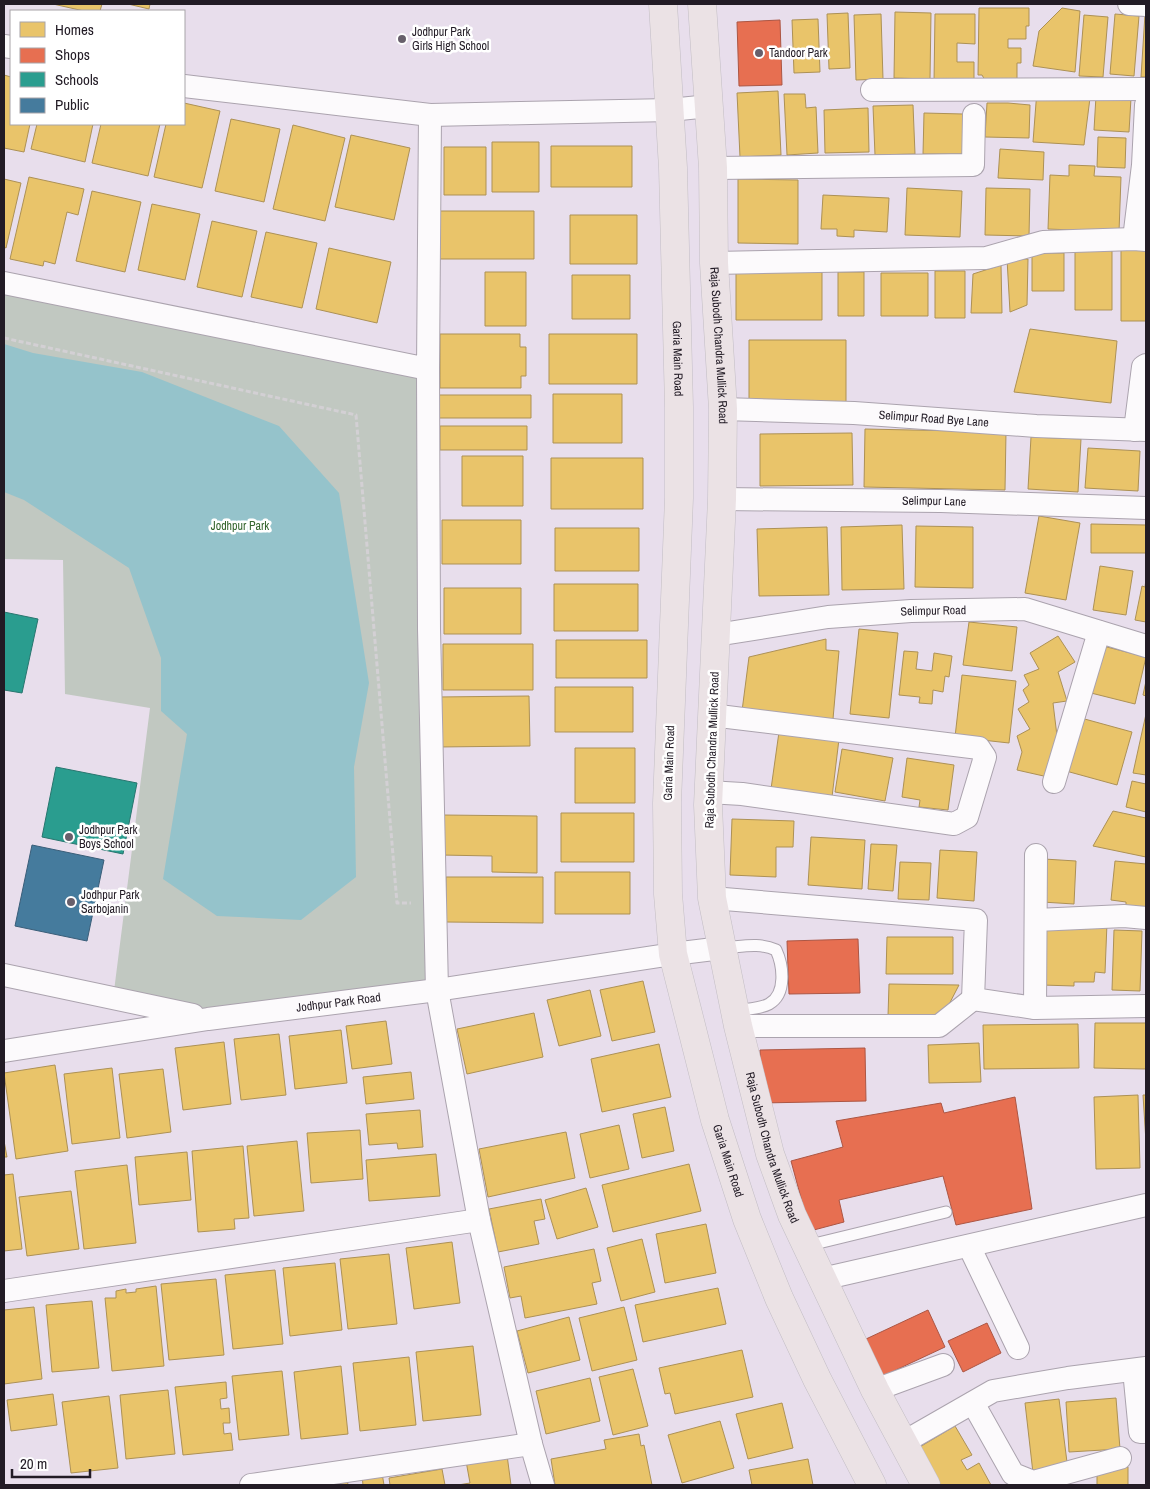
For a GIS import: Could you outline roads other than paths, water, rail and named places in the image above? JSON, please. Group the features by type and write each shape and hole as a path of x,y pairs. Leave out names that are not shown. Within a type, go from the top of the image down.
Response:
{"main road":[{"name":"Garia Main Road","path":"663,4 670,110 679,408 679,498 667,803 668,894 673,954 715,1120 747,1219 779,1298 817,1379 872,1485"},
{"name":"Raja Subodh Chandra Mullick Road","path":"702,4 713,168 714,263 723,409 722,499 708,792 712,898 736,1018 770,1154 792,1215 876,1390 926,1485"}],"street":[{"path":"1129,4 1146,6"},
{"path":"185,86 430,115 670,110 709,106"},
{"path":"872,90 1146,89"},
{"path":"714,263 986,258 1043,242 1140,240 1146,105"},
{"path":"430,115 428,369 429,629 437,990 479,1220 531,1444 543,1485"},
{"path":"713,168 973,165 974,115"},
{"path":"4,282 428,369"},
{"path":"1140,430 1143,368 1146,365"},
{"name":"Selimpur Road Bye Lane","path":"723,409 854,413 1036,426 1140,430"},
{"name":"Selimpur Lane","path":"722,499 941,501 1146,508"},
{"name":"Selimpur Road","path":"716,635 828,617 912,611 1025,609 1146,646"},
{"path":"1054,782 1099,632"},
{"path":"708,792 742,794 954,824 967,817 985,757 979,748 711,714"},
{"path":"1035,1008 1036,855"},
{"path":"712,898 976,920 973,999"},
{"path":"1036,920 1124,916 1146,918"},
{"name":"Jodhpur Park Road","path":"4,1051 208,1018 437,990 722,948"},
{"path":"4,975 208,1018"},
{"path":"736,1018 939,1026 973,999 1035,1008 1146,1006"},
{"path":"822,1279 1146,1205"},
{"path":"4,1291 479,1220"},
{"path":"969,1246 1018,1348"},
{"path":"876,1390 943,1365"},
{"path":"904,1442 992,1391 1068,1378 1140,1369 1140,1432 1146,1432"},
{"path":"973,1402 1013,1474 1033,1482 1120,1458"},
{"path":"251,1485 531,1444"}],"lane":[{"path":"722,948 756,945 768,946 776,950 780,959 782,979 778,995 774,1001 736,1018"},
{"path":"806,1246 946,1212"}],"water":[{"path":"4,344 33,353 142,372 279,426 339,493 369,683 354,767 356,877 301,920 217,916 163,879 187,734 161,711 161,658 129,568 24,500 4,492"}],"place":[{"name":"Jodhpur Park Girls High School","path":"402,39"},
{"name":"Tandoor Park","path":"759,53"},
{"name":"Jodhpur Park Boys School","path":"69,837"},
{"name":"Jodhpur Park Sarbojanin","path":"71,902"}],"park label":[{"name":"Jodhpur Park","path":"240,526"}]}
